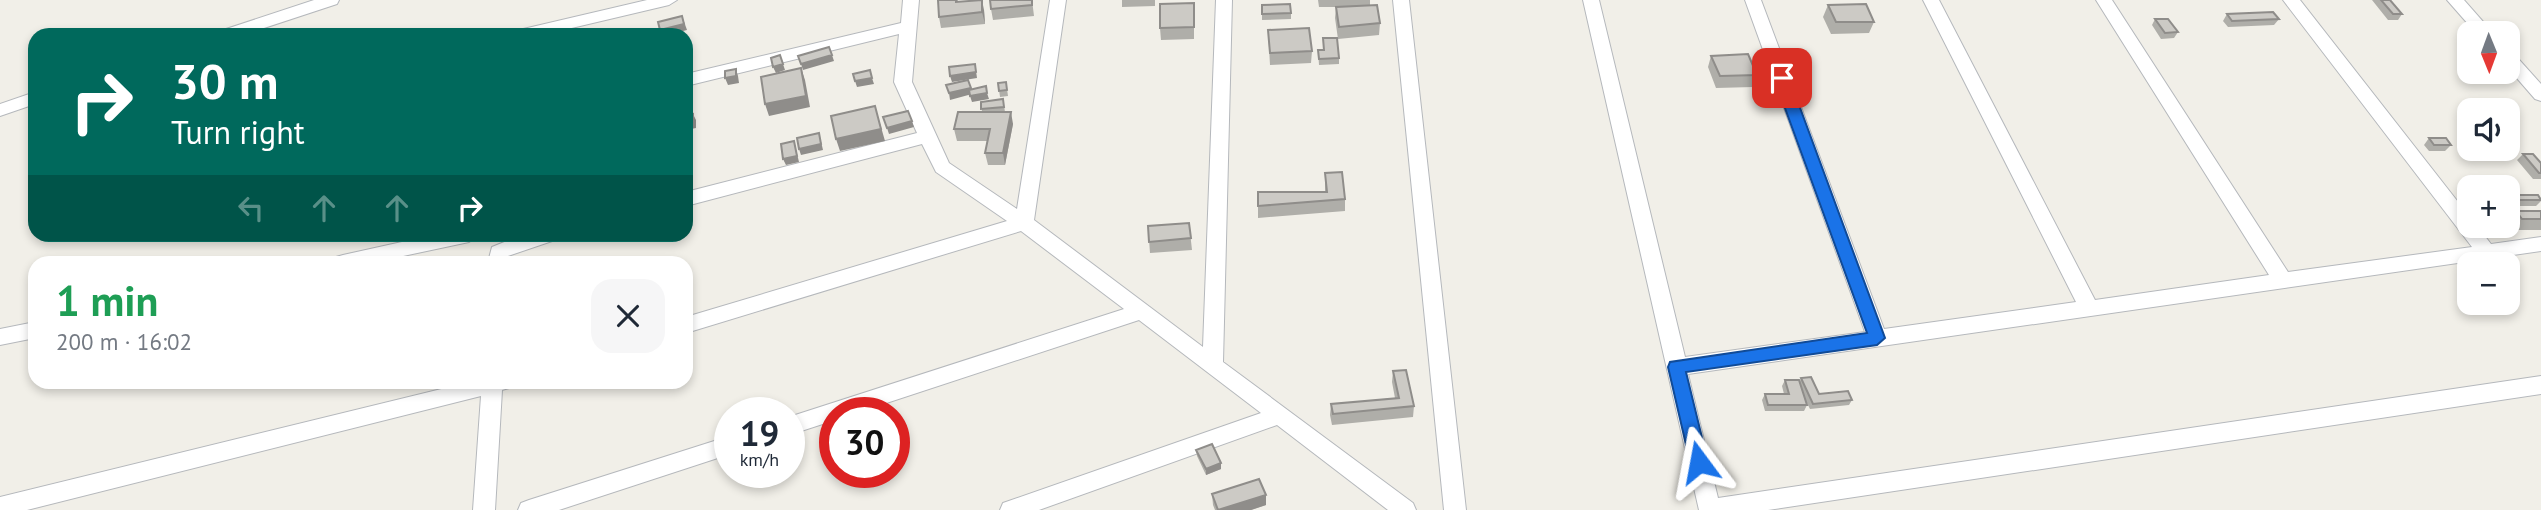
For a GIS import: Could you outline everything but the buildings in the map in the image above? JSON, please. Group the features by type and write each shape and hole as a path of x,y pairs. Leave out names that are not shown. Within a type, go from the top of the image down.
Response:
{"street":[{"path":"247,28 331,0"},
{"path":"549,28 669,0"},
{"path":"911,0 903,82 942,167 1024,223 1213,368 1405,510"},
{"path":"1024,223 1058,0"},
{"path":"1213,368 1224,0"},
{"path":"1401,0 1455,510"},
{"path":"1591,0 1710,510 2541,385"},
{"path":"1753,0 1877,338"},
{"path":"1931,0 2089,308"},
{"path":"2104,0 2283,281"},
{"path":"2291,0 2487,252 2541,244"},
{"path":"2455,0 2474,21"},
{"path":"693,78 909,26"},
{"path":"2520,71 2541,94"},
{"path":"0,110 28,100"},
{"path":"693,197 928,136"},
{"path":"693,323 1024,223"},
{"path":"371,256 436,242"},
{"path":"498,256 499,251 523,242"},
{"path":"1676,367 2457,256"},
{"path":"805,421 1140,312"},
{"path":"0,337 28,331"},
{"path":"0,507 467,389"},
{"path":"484,510 494,389"},
{"path":"1011,510 1278,416"},
{"path":"529,510 714,450"}],"route":[{"path":"1699,462 1676,367 1877,338 1782,78"}]}
